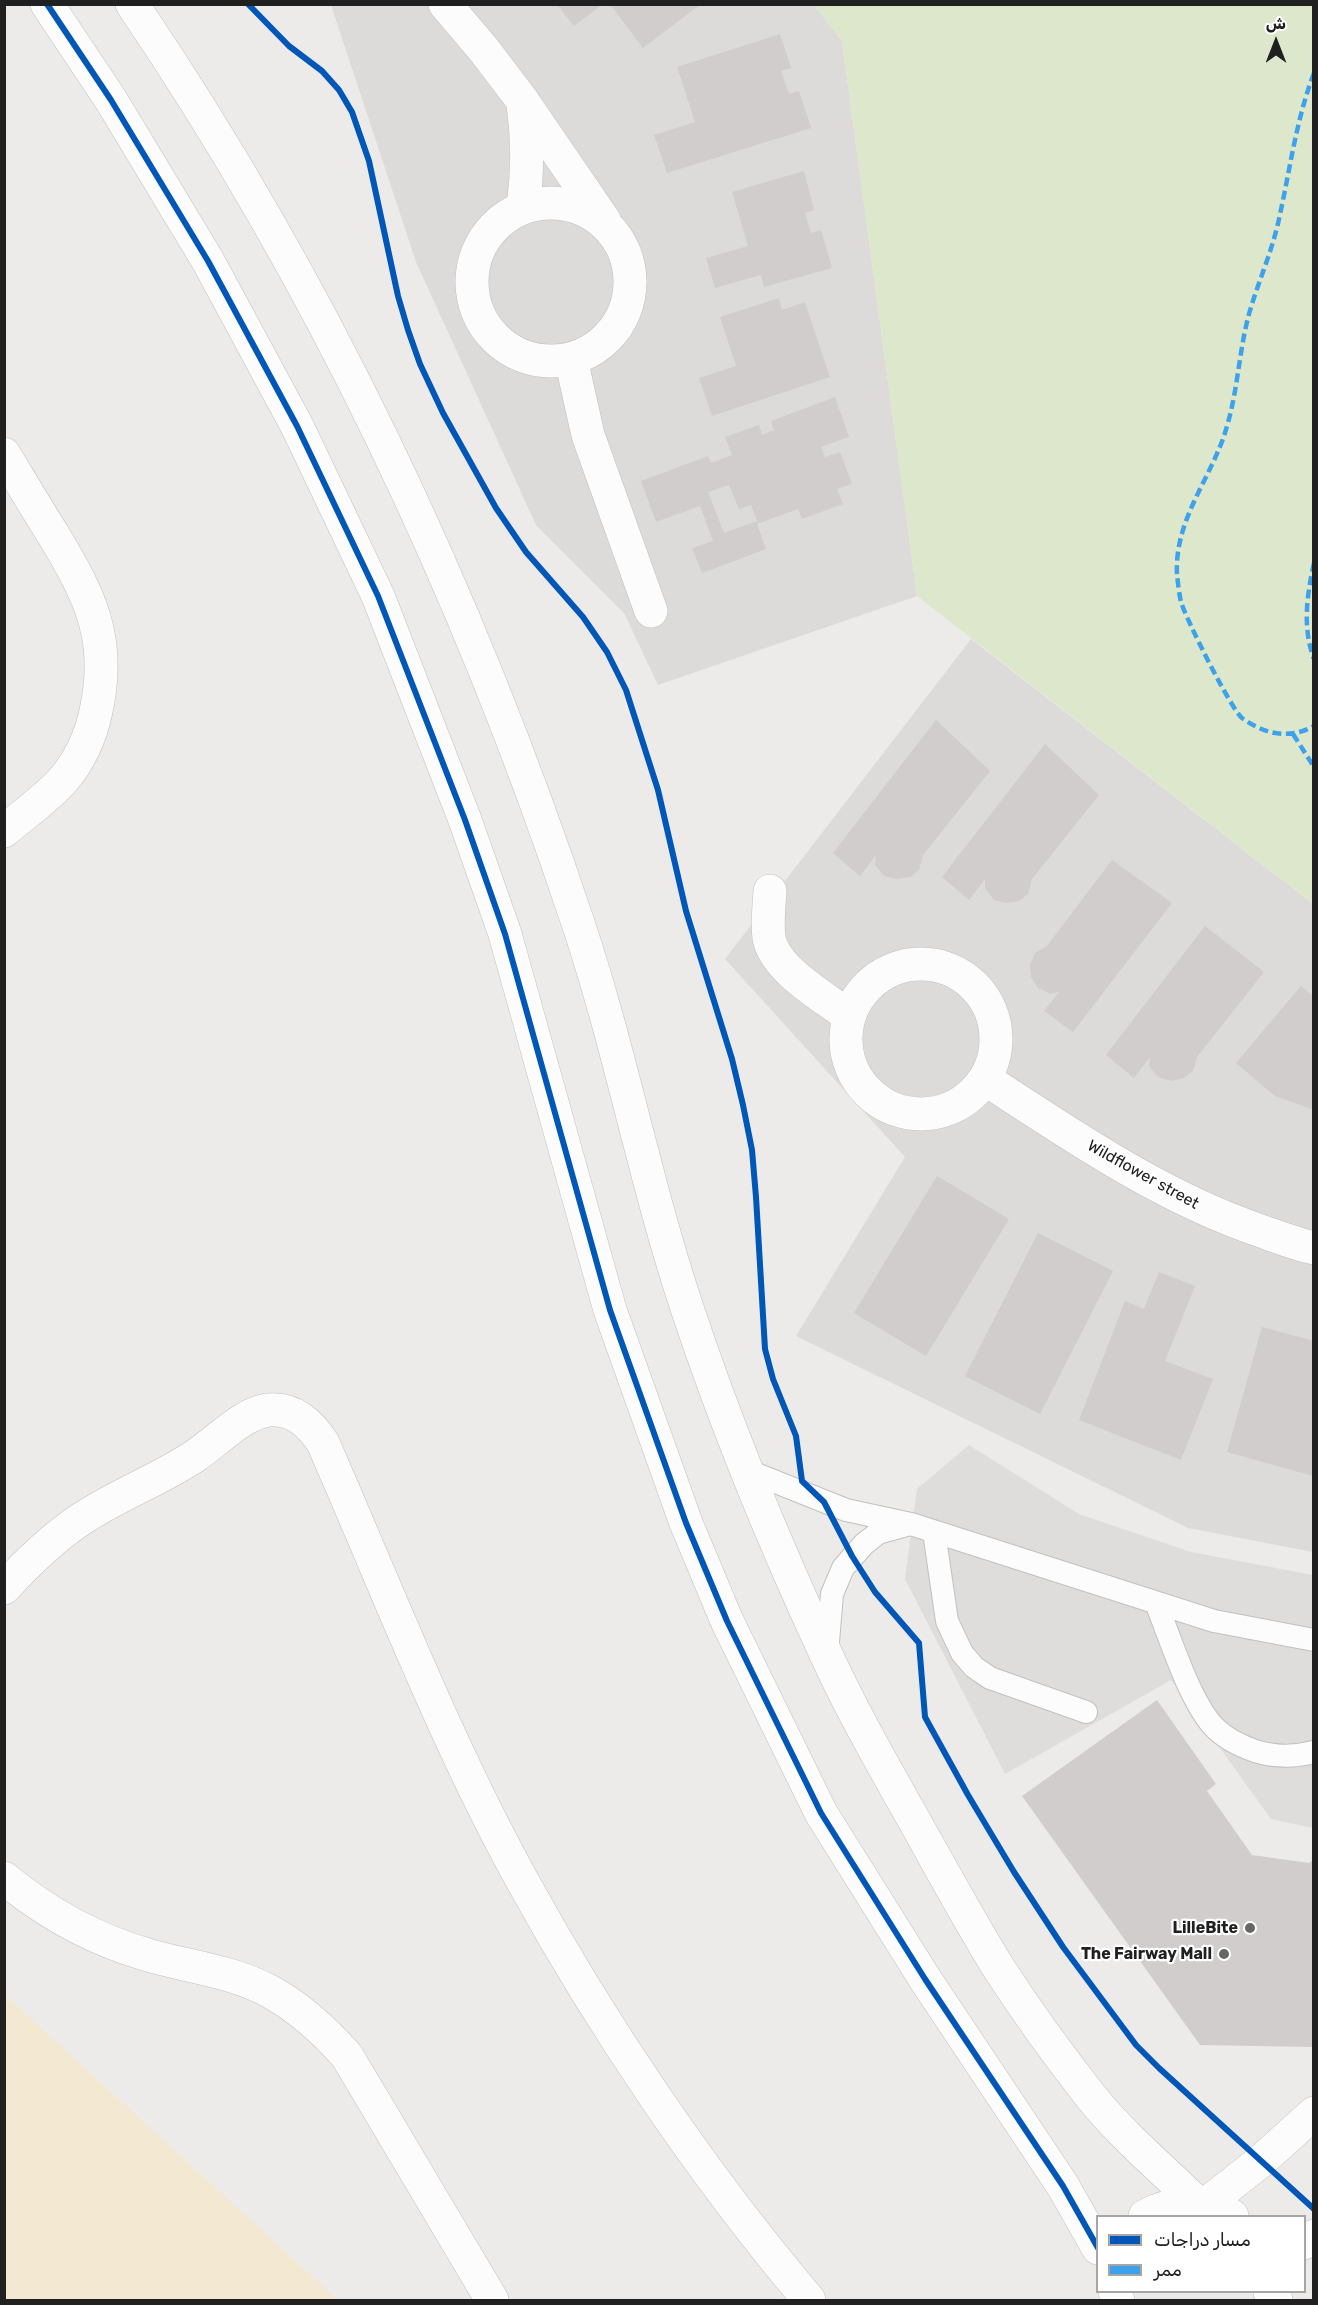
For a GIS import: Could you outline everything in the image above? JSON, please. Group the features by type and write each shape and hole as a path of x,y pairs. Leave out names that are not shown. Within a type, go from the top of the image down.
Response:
{"street":[{"path":"47,4 111,100 208,261 297,426 378,596 465,820 505,934 610,1310 686,1523 737,1643 821,1813 901,1942 1063,2186 1096,2244"},
{"path":"132,4 219,137 312,300 401,479 504,716 580,930 685,1301 746,1470 827,1658 881,1762 939,1864 997,1965 1028,2011 1097,2104 1211,2208"},
{"path":"445,4 522,100 622,244 630,267 631,291 624,314 612,334 593,349 571,359 547,361 523,356 502,344 485,327 475,305 471,282 475,258 486,236 503,219 523,207 546,202 568,204 589,212 608,225"},
{"path":"522,100 527,153 523,207"},
{"path":"571,359 588,435 651,611"},
{"path":"4,831 62,781 76,763 94,721 101,691 102,660 98,631 90,601 5,456"},
{"path":"770,891 768,927 773,952 790,971 849,1016"},
{"path":"911,964 932,964 953,971 971,982 985,998 994,1018 997,1039 994,1060 985,1080 971,1096 952,1107 932,1113 910,1113 889,1107 871,1095 857,1079 848,1059 845,1037 849,1016 858,997 872,981 891,970 911,964"},
{"name":"Wildflower street","path":"985,1080 1090,1147 1157,1186 1228,1220 1314,1248"},
{"path":"4,1588 53,1542 89,1514 194,1457 252,1414 268,1410 285,1411 301,1417 314,1429 323,1443 472,1783 523,1882 574,1970 672,2119 735,2207 809,2301"},
{"path":"4,1878 26,1896 69,1922 114,1943 148,1955 235,1977 268,1990 300,2009 327,2033 364,2081 492,2301"},
{"path":"1149,2215 1171,2205 1211,2208 1314,2113"}],"lane":[{"path":"746,1470 846,1510 911,1524 1214,1621 1314,1640"},
{"path":"827,1658 832,1594 843,1568 864,1544 878,1533 911,1524"},
{"path":"934,1532 947,1621 962,1653 974,1667 990,1678 1086,1712"},
{"path":"1156,1603 1197,1703 1215,1728 1239,1745 1268,1755 1298,1756 1314,1752"}],"shaded area":[{"path":"331,5 814,5 842,41 917,596 658,685 624,613 536,525 416,262"},
{"path":"971,639 1313,904 1313,1552 1188,1528 796,1336 905,1157 725,959"},
{"path":"969,1445 1079,1514 1191,1552 1313,1575 1313,1828 1271,1819 1171,1680 1005,1774 905,1579 917,1489"}],"green space":[{"path":"814,5 1313,5 1313,904 917,596 842,41"}],"sand":[{"path":"5,1995 338,2300 5,2300"}],"building":[{"path":"557,4 603,4 574,26"},
{"path":"610,4 701,4 643,48"},
{"path":"780,34 791,68 781,71 789,94 799,91 811,128 667,173 654,135 695,122 677,67"},
{"path":"804,171 814,210 805,213 811,233 821,230 832,268 764,287 761,275 715,288 706,258 748,246 732,192"},
{"path":"779,298 782,310 805,302 830,377 712,416 699,378 736,366 720,317"},
{"path":"835,397 849,437 821,447 825,457 840,452 852,484 837,489 843,504 802,519 798,509 757,524 766,549 702,573 692,548 713,541 700,506 656,522 641,481 708,456 711,463 732,455 725,437 759,425 762,435 774,430 771,421","holes":["729,485 739,509 751,505 757,521 724,533 708,492"]},
{"path":"936,720 990,771 923,855 919,870 910,877 897,879 884,876 875,865 876,855 860,876 833,853"},
{"path":"1045,744 1099,795 1032,879 1028,894 1019,901 1006,903 994,900 985,888 985,879 969,900 942,877"},
{"path":"1112,860 1172,903 1073,1032 1044,1011 1060,991 1051,994 1038,988 1031,977 1030,964 1035,953 1047,946"},
{"path":"1205,926 1264,972 1197,1057 1193,1071 1184,1078 1171,1081 1158,1077 1149,1066 1150,1057 1134,1078 1106,1055"},
{"path":"1301,986 1314,997 1314,1110 1275,1096 1236,1063"},
{"path":"937,1176 1009,1219 926,1356 854,1313"},
{"path":"1038,1233 1113,1271 1040,1414 965,1376"},
{"path":"1159,1272 1195,1286 1165,1361 1213,1379 1181,1460 1079,1420 1125,1301 1144,1309"},
{"path":"1262,1327 1314,1341 1313,1476 1227,1452"},
{"name":"The Fairway Mall","path":"1157,1700 1216,1784 1207,1791 1252,1855 1309,1863 1314,1859 1314,2047 1200,2045 1022,1796"}],"marked path":[{"path":"1314,73 1298,127 1276,231 1249,314 1227,426 1221,445 1188,516 1178,554 1177,575 1181,602 1191,626 1219,682 1242,718 1259,728 1277,733 1295,733 1314,726"},
{"path":"1314,563 1307,611 1308,635 1314,659"},
{"path":"1293,734 1314,767"}],"cycle path":[{"path":"47,4 111,100 208,261 297,426 378,596 465,820 505,934 610,1310 686,1523 727,1621 821,1813 925,1979 1063,2186 1096,2244"},
{"path":"248,4 289,46 322,71 339,90 352,112 369,161 398,296 408,330 420,364 443,413 496,508 526,552 583,617 607,652 626,690 658,790 686,911 732,1059 743,1105 752,1150 765,1349 773,1379 796,1436 802,1481 824,1502 852,1556 875,1592 919,1643 925,1717 1014,1872 1063,1947 1136,2045 1314,2209"}],"place":[{"name":"LilleBite","path":"1250,1928"},
{"name":"The Fairway Mall","path":"1224,1954"}]}
